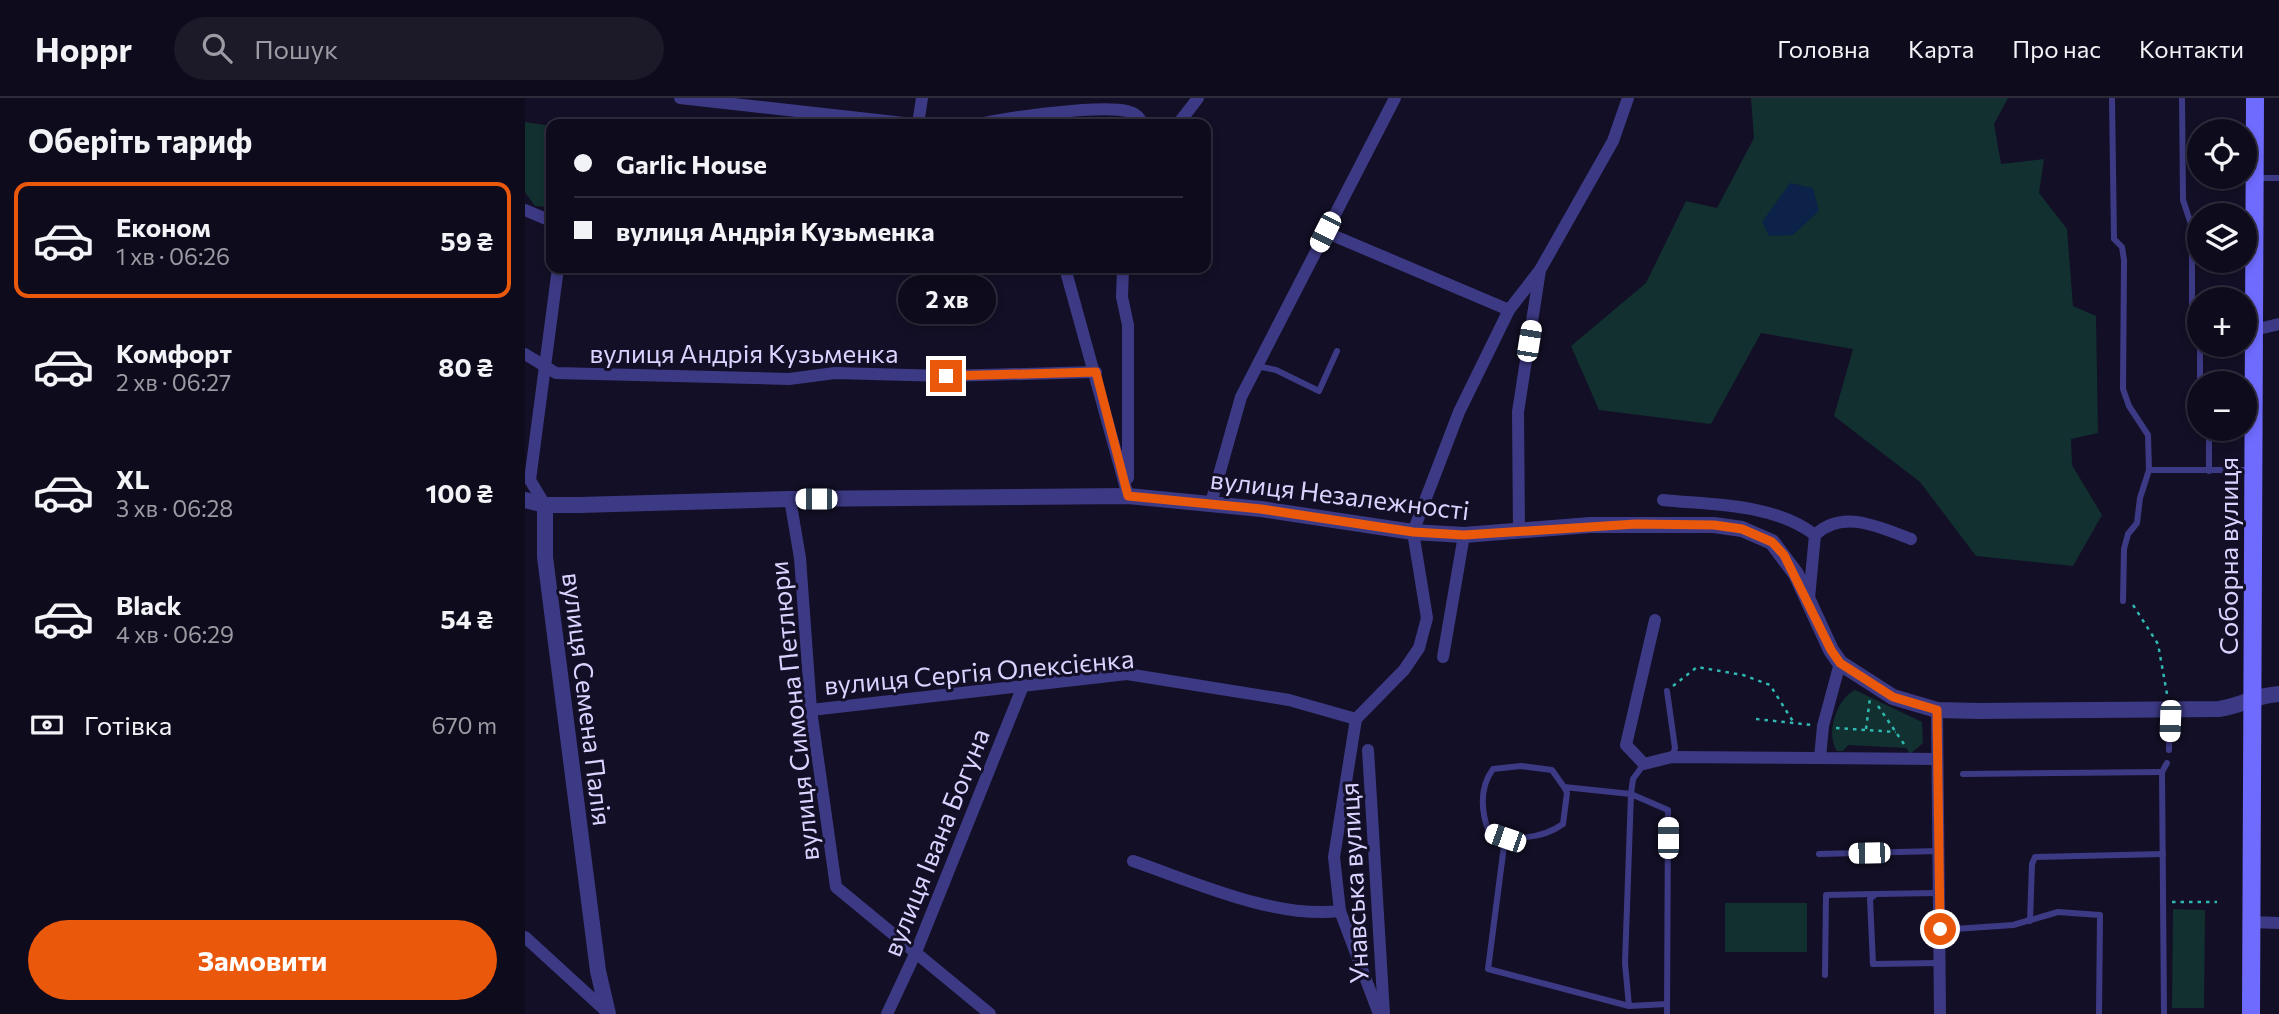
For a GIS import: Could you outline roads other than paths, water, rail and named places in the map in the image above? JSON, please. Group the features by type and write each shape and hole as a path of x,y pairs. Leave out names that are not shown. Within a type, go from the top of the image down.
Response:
{"main road":[{"name":"Соборна вулиця","path":"2255,98 2255,119"},
{"name":"Соборна вулиця","path":"2254,287 2255,189"},
{"name":"Соборна вулиця","path":"2251,1014 2254,357"}],"street":[{"path":"680,98 870,119"},
{"path":"916,119 922,98"},
{"path":"1182,119 1198,98"},
{"path":"1211,503 1241,397 1395,98"},
{"path":"1356,719 1404,670 1419,648 1427,618 1413,532 1459,412 1509,310 1540,270 1564,222 1613,141 1628,98"},
{"path":"1006,119 1111,110 1130,111 1139,119"},
{"path":"525,210 546,219"},
{"path":"1325,232 1509,310"},
{"path":"1519,530 1518,412 1540,270"},
{"name":"вулиця Семена Палія","path":"557,273 530,480 545,505 545,557 598,971 608,1014"},
{"path":"1066,273 1096,372 1128,496"},
{"path":"1123,273 1122,297 1128,326 1128,496"},
{"path":"2257,329 2279,324"},
{"name":"вулиця Андрія Кузьменка","path":"525,354 556,373 789,379 835,373 946,376 1096,372"},
{"name":"вулиця Незалежності","path":"525,500 545,505 790,499 1128,496 1211,503 1413,532 1464,535 1659,524 1714,525 1742,529 1772,542 1784,555 1840,663"},
{"name":"вулиця Симона Петлюри","path":"790,499 800,558 811,710 837,887 990,1014"},
{"path":"1663,500 1739,507 1769,514 1815,535 1845,521 1858,521 1911,539"},
{"path":"1443,657 1464,535"},
{"path":"1810,605 1810,564 1815,535"},
{"path":"1655,620 1626,746 1644,764 1672,757 1936,760"},
{"path":"1820,758 1823,726 1840,663 1893,697 1937,710 2169,703 2242,706 2252,696 2279,694"},
{"name":"вулиця Сергія Олексієнка","path":"811,710 1127,674 1289,700 1356,719"},
{"name":"вулиця Івана Богуна","path":"887,1014 916,953 1023,686"},
{"path":"1937,710 1940,1014"},
{"name":"Унавська вулиця","path":"1356,719 1334,857 1339,911 1381,1014"},
{"name":"Унавська вулиця","path":"1368,750 1381,1014"},
{"name":"Унавська вулиця","path":"1133,862 1245,899 1315,914 1339,911"},
{"path":"2251,922 2279,923"},
{"path":"525,937 608,1014"}],"lane":[{"path":"2112,98 2114,239 2122,247 2124,260 2123,389 2129,406 2148,435 2149,470 2140,498 2137,523 2128,534 2125,549 2123,601"},
{"path":"2182,98 2183,200 2192,227 2192,287"},
{"path":"2257,178 2279,178"},
{"path":"1257,366 1276,369 1319,391 1337,351"},
{"path":"2208,441 2209,471"},
{"path":"2149,470 2253,470"},
{"path":"1668,691 1675,748 1672,757"},
{"path":"2169,703 2169,750"},
{"path":"2164,1014 2162,772 2167,763"},
{"path":"1629,1006 1625,963 1631,794 1633,779 1644,764"},
{"path":"1521,766 1552,770 1564,787 1567,793 1563,824 1552,832 1505,838 1489,833 1484,818 1485,780 1493,769 1521,766"},
{"path":"1963,774 2162,772"},
{"path":"1564,787 1631,794 1668,810 1667,1014"},
{"path":"1505,838 1488,968 1629,1006 1667,1004"},
{"path":"1819,854 1940,851"},
{"path":"2030,921 2032,864 2035,857 2163,854"},
{"path":"1825,975 1826,895 1940,893"},
{"path":"1876,894 1870,899 1873,964 1940,963"},
{"path":"1940,929 2030,921 2058,912 2100,915 2099,1014"}],"water":[{"path":"1790,183 1813,188 1819,211 1793,235 1769,236 1762,222"}]}
